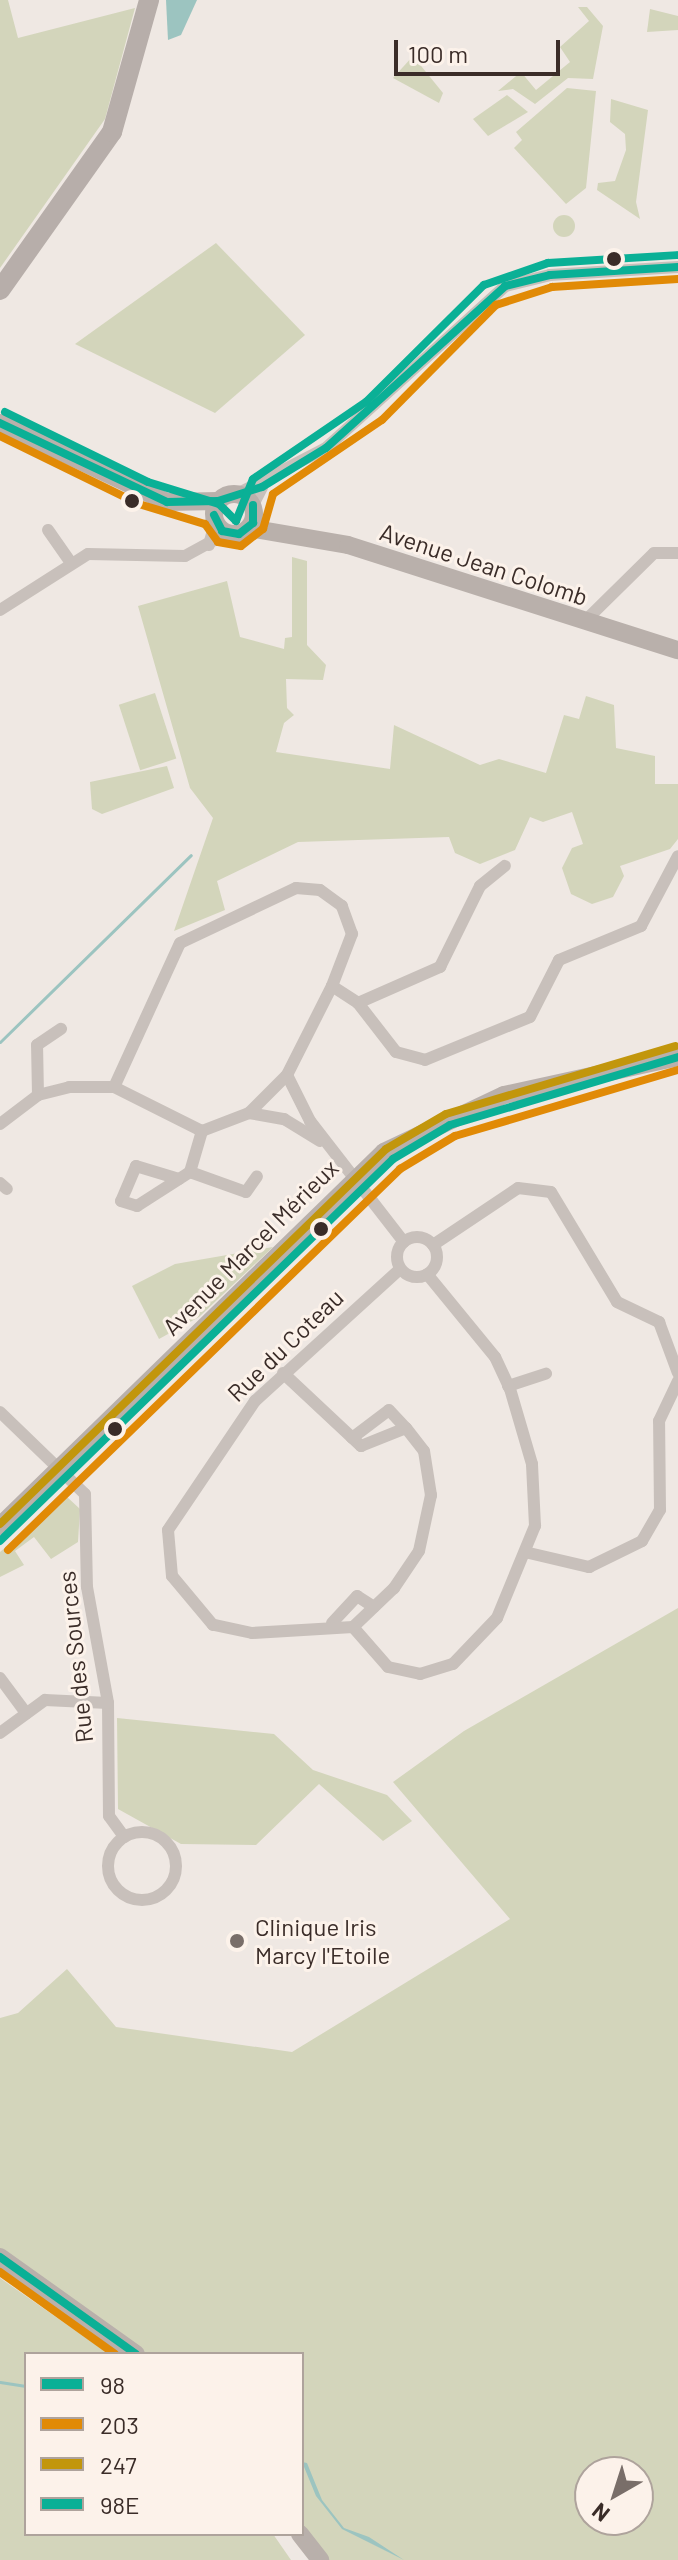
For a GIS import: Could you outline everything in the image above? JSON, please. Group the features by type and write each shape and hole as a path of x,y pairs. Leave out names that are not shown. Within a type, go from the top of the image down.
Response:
{"main road":[{"path":"0,290 112,132 149,0"},
{"path":"0,423 144,493 188,503 218,518 237,494 252,515"},
{"name":"Avenue Jean Colomb","path":"218,518 252,515 275,529 678,650"},
{"name":"Avenue Marcel Mérieux","path":"0,1541 63,1472 358,1182 450,1125 581,1083 678,1057"},
{"name":"Avenue Marcel Mérieux","path":"0,1526 63,1472"},
{"path":"0,2257 133,2352"},
{"path":"302,2536 320,2560"}],"street":[{"path":"237,494 262,487 374,411 505,286 550,275 678,267"},
{"path":"252,515 262,487"},
{"path":"0,610 71,563 104,550 153,560 209,545 218,518"},
{"path":"48,530 71,563"},
{"path":"584,622 654,553 678,553"},
{"path":"332,986 358,1003 396,1052 416,1061 515,1026 535,1011 559,960 641,926 678,856"},
{"path":"358,1003 440,967 480,886 505,866"},
{"path":"114,1087 180,943 296,888 333,898 348,921 352,934 332,986 287,1075 249,1113 202,1131 184,1175 246,1192 257,1176"},
{"path":"38,1095 37,1045 61,1029"},
{"path":"287,1075 332,1150 404,1242 400,1269 411,1277 427,1274 437,1262 433,1245 418,1237 404,1242"},
{"path":"0,1124 38,1095 114,1087 202,1131"},
{"path":"249,1113 284,1119 332,1150"},
{"path":"433,1245 518,1188 551,1192 617,1302 659,1322 678,1373"},
{"name":"Rue du Coteau","path":"353,1627 332,1623 252,1633 213,1625 182,1597 167,1555 176,1513 237,1424 283,1373 400,1269"},
{"path":"352,1438 389,1410 424,1451 429,1513 419,1551 374,1607 353,1627 388,1667 435,1672 484,1636 529,1553 534,1483 508,1386 427,1274"},
{"path":"283,1373 352,1438 369,1446 406,1428"},
{"path":"508,1386 546,1374"},
{"path":"529,1553 589,1567 642,1541 660,1510 659,1421 678,1381"},
{"name":"Rue des Sources","path":"0,1412 85,1494 87,1587 108,1703 109,1816 124,1837"},
{"path":"332,1623 357,1596 374,1607"},
{"path":"0,1678 26,1713"},
{"path":"0,1733 26,1713 55,1699 108,1703"},
{"path":"145,1832 172,1848 176,1873 162,1895 140,1901 116,1889 109,1860 124,1837 145,1832"}],"green space":[{"path":"0,0 8,0 18,38 135,8 105,119 0,268"},
{"path":"578,7 587,7 603,26 593,79 568,78 535,104 513,89 498,91 521,72 536,90 570,62 560,47 589,21"},
{"path":"650,9 678,16 678,30 647,32"},
{"path":"413,56 443,93 439,103 393,78"},
{"path":"567,88 596,91 586,188 566,204 514,148 522,140 516,132"},
{"path":"507,95 528,112 488,136 473,119"},
{"path":"611,99 648,110 636,202 640,219 597,190 598,183 615,181 626,150 625,134 610,122"},
{"path":"564,215 572,218 575,226 572,234 564,237 556,234 553,226 556,218"},
{"path":"216,243 305,335 215,413 75,344"},
{"path":"292,557 307,561 307,645 326,665 323,680 286,679 287,708 294,715 284,723 276,752 390,769 394,725 480,765 499,759 546,773 564,715 579,719 586,696 614,705 616,748 655,756 655,784 678,784 678,839 670,849 620,866 624,876 613,897 592,904 571,894 562,868 572,848 583,844 572,812 543,822 530,817 515,850 480,864 455,853 449,837 298,842 217,881 225,910 174,931 213,818 190,788 138,606 227,581 240,637 284,649 285,638 292,637"},
{"path":"155,693 176,759 140,770 119,705"},
{"path":"167,766 174,788 102,814 92,809 90,782"},
{"path":"273,1247 199,1317 159,1339 132,1286 175,1264"},
{"path":"66,1496 80,1509 78,1542 51,1559 34,1537 15,1551 24,1565 0,1577 0,1552"},
{"path":"678,1608 678,2560 329,2560 304,2528 304,2352 141,2352 0,2252 0,2018 18,2013 67,1969 116,2027 292,2052 510,1919 393,1782 464,1731"},
{"path":"117,1718 274,1734 313,1770 387,1795 412,1821 383,1841 319,1784 256,1845 181,1844 118,1809"},
{"path":"0,2278 106,2352 24,2352 24,2536 274,2536 291,2560 0,2560"}],"water":[{"path":"166,0 197,0 181,35 168,40"},
{"path":"304,2462 307,2463 322,2500 344,2528 369,2537 404,2560 342,2529 316,2496"}],"waterway":[{"path":"0,1042 191,855"},
{"path":"0,2382 24,2386"}],"transit line":[{"name":"98E","path":"5,412 148,482 219,504 236,521 253,479 366,402 484,285 548,263 677,255"},
{"name":"98","path":"218,501 262,487 326,448 505,286 550,275 678,267"},
{"name":"203","path":"0,436 139,504 205,524 218,542 241,546 263,529 273,494 382,420 496,305 552,287 678,279"},
{"name":"98","path":"0,423 167,502 218,501"},
{"name":"98","path":"214,515 222,531 239,534 253,523 253,505"},
{"name":"247","path":"0,1524 386,1149 446,1114 675,1046"},
{"name":"98","path":"0,1541 393,1159 450,1125 678,1057"},
{"name":"203","path":"8,1550 400,1169 455,1136 678,1070"},
{"name":"98","path":"0,2257 133,2352"},
{"name":"203","path":"0,2272 112,2352"}],"place":[{"name":"Clinique Iris Marcy l'Etoile","path":"237,1941"}]}
